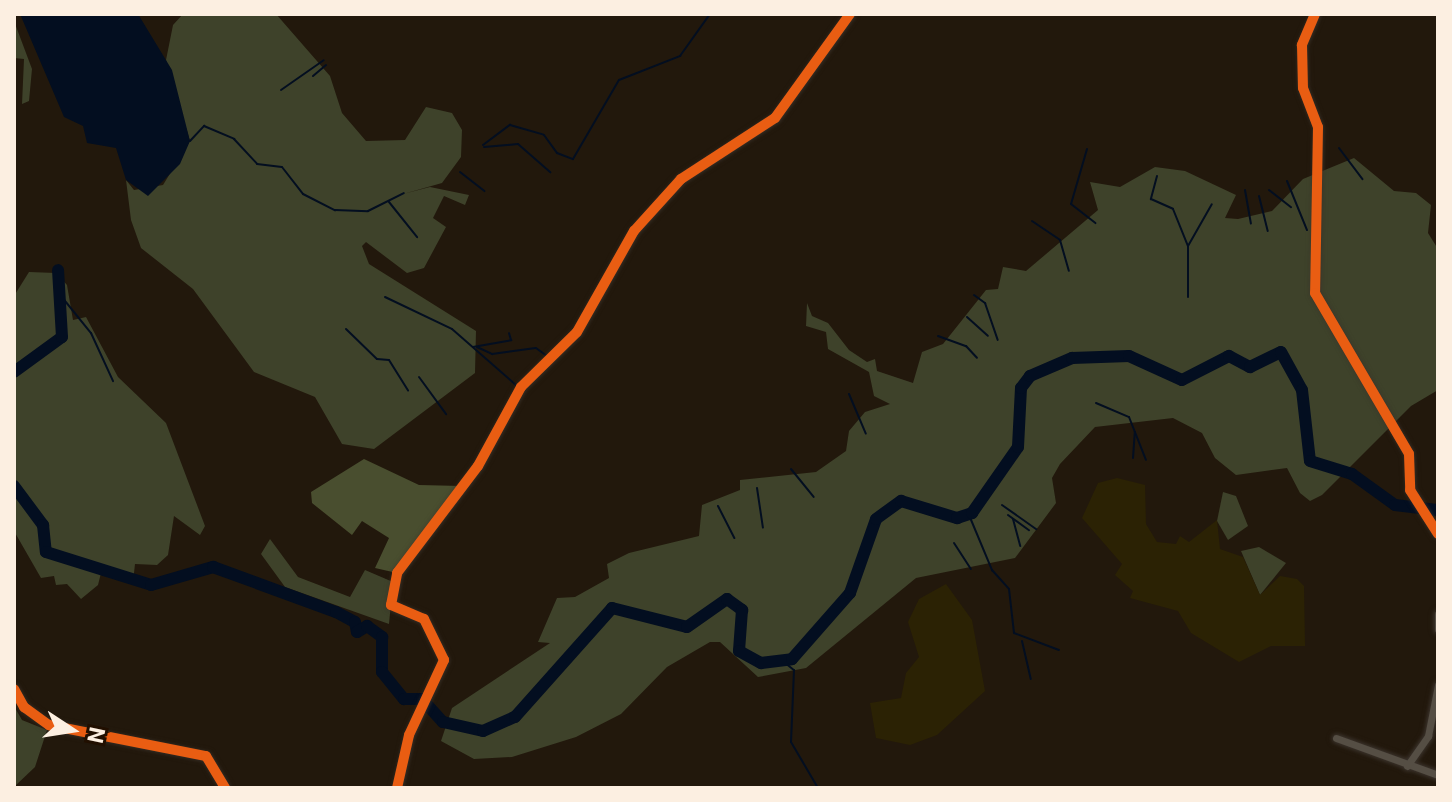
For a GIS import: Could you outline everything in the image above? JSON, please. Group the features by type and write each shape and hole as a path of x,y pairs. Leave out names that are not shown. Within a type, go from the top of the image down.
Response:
{"street":[{"path":"397,788 409,735 444,660 424,619 391,605 397,573 478,466 521,387 577,332 634,231 681,179 775,118 850,14"},
{"path":"1315,14 1302,45 1303,88 1318,127 1315,293 1409,454 1410,490 1438,534"},
{"path":"1438,614 1438,629"},
{"path":"1407,766 1428,736 1438,685"},
{"path":"14,689 24,707 49,725 206,756 225,788"},
{"path":"1336,738 1438,775"}],"green space":[{"path":"183,14 276,14 330,76 342,113 366,141 405,140 426,107 452,113 462,130 461,157 442,183 403,194 430,187 469,195 465,205 444,196 433,218 446,227 424,268 407,273 366,242 362,246 369,264 476,331 475,373 374,449 342,444 315,397 254,372 193,289 141,248 131,220 126,180 134,190 163,185 190,141 166,60 173,25"},
{"path":"14,21 32,69 29,101 22,104 24,59 14,58"},
{"path":"1354,158 1394,191 1416,193 1431,205 1428,233 1438,249 1438,390 1411,406 1322,495 1310,501 1300,493 1287,468 1236,475 1215,458 1202,433 1173,418 1095,427 1060,464 1052,478 1056,503 1015,558 916,578 806,668 758,677 720,642 710,642 667,667 621,714 576,737 512,757 474,759 441,741 452,708 550,643 538,642 557,598 575,597 609,578 607,564 629,553 699,536 702,505 740,490 740,480 816,472 846,451 849,431 865,412 890,404 874,396 869,372 828,349 826,332 806,326 807,303 812,316 828,323 849,350 867,362 875,359 877,371 913,383 922,352 943,344 986,290 998,289 1003,267 1026,271 1098,210 1090,182 1120,187 1155,167 1185,171 1236,195 1225,218 1238,219 1272,211 1303,179"},
{"path":"29,272 56,273 67,285 73,320 86,317 118,377 166,423 205,526 200,535 174,516 168,555 157,565 135,564 133,582 102,569 98,585 81,599 67,584 56,585 54,576 41,578 14,531 14,296"},
{"path":"364,459 419,485 462,486 397,573 375,568 389,538 362,521 352,535 312,503 311,492"},
{"path":"1223,492 1236,496 1248,526 1228,540 1217,521"},
{"path":"270,539 298,577 350,597 365,570 393,582 389,624 285,587 261,554"},
{"path":"1259,547 1286,563 1260,595 1241,551"},
{"path":"14,706 22,720 47,730 35,767 14,787"}],"sand":[{"path":"1117,478 1145,485 1146,524 1157,542 1176,544 1180,536 1189,542 1217,520 1220,549 1243,557 1260,595 1280,576 1297,579 1304,586 1305,646 1271,646 1239,662 1191,633 1178,611 1130,598 1133,591 1115,575 1122,564 1082,518 1098,483"},
{"path":"946,584 972,620 985,691 937,735 910,745 876,738 870,703 901,698 906,673 919,657 908,622 919,599"}],"water":[{"path":"20,14 138,14 172,70 190,141 180,164 148,196 126,180 116,148 87,143 83,126 64,117"}],"waterway":[{"path":"483,145 510,125 544,135 557,153 573,159 619,80 680,56 710,14"},
{"path":"281,90 324,60"},
{"path":"313,76 326,65"},
{"path":"190,141 204,126 234,139 257,164 282,167 303,194 335,210 368,211 404,193"},
{"path":"484,147 518,144 550,172"},
{"path":"1339,148 1362,179"},
{"path":"1087,149 1071,204 1095,223"},
{"path":"460,172 484,191"},
{"path":"1157,176 1151,199 1173,209 1188,246 1188,297"},
{"path":"1287,181 1307,230"},
{"path":"1245,190 1251,223"},
{"path":"1269,190 1291,207"},
{"path":"1259,196 1268,231"},
{"path":"389,202 417,237"},
{"path":"1188,246 1212,204"},
{"path":"1032,221 1060,240 1069,271"},
{"path":"14,372 62,337 58,270"},
{"path":"974,295 985,303 998,340"},
{"path":"61,296 91,333 113,381"},
{"path":"385,297 452,329 517,386"},
{"path":"967,317 988,336"},
{"path":"346,329 377,359 389,360 408,390"},
{"path":"473,347 511,340 509,333"},
{"path":"938,336 966,346 977,358"},
{"path":"477,347 492,354 536,348 547,356"},
{"path":"14,486 43,525 46,552 151,585 213,567 336,612 355,622 357,632 367,626 382,637 382,672 404,699 422,699 443,722 483,731 515,717 612,608 687,627 727,599 742,610 739,651 761,663 792,659 850,593 876,519 901,501 957,518 972,513 1018,447 1021,388 1030,376 1072,358 1129,356 1182,380 1229,356 1250,367 1281,352 1302,390 1310,461 1352,474 1395,505 1437,510"},
{"path":"419,377 446,414"},
{"path":"849,394 866,434"},
{"path":"1096,403 1129,417 1146,460"},
{"path":"1133,458 1135,432"},
{"path":"791,469 814,497"},
{"path":"757,488 763,528"},
{"path":"1002,505 1036,529"},
{"path":"718,506 734,538"},
{"path":"969,515 992,570 1009,589 1014,633 1059,650"},
{"path":"1008,515 1029,530"},
{"path":"1013,519 1020,546"},
{"path":"954,543 971,569"},
{"path":"1022,641 1031,679"},
{"path":"784,662 794,670 791,742 818,788"}],"cycle path":[{"path":"397,788 409,735 444,660 424,619 391,605 397,573 478,466 521,387 577,332 634,231 681,179 775,118 850,14"},
{"path":"1315,14 1302,45 1303,88 1318,127 1315,293 1409,454 1410,490 1438,534"},
{"path":"14,689 24,707 49,725 206,756 225,788"}]}
